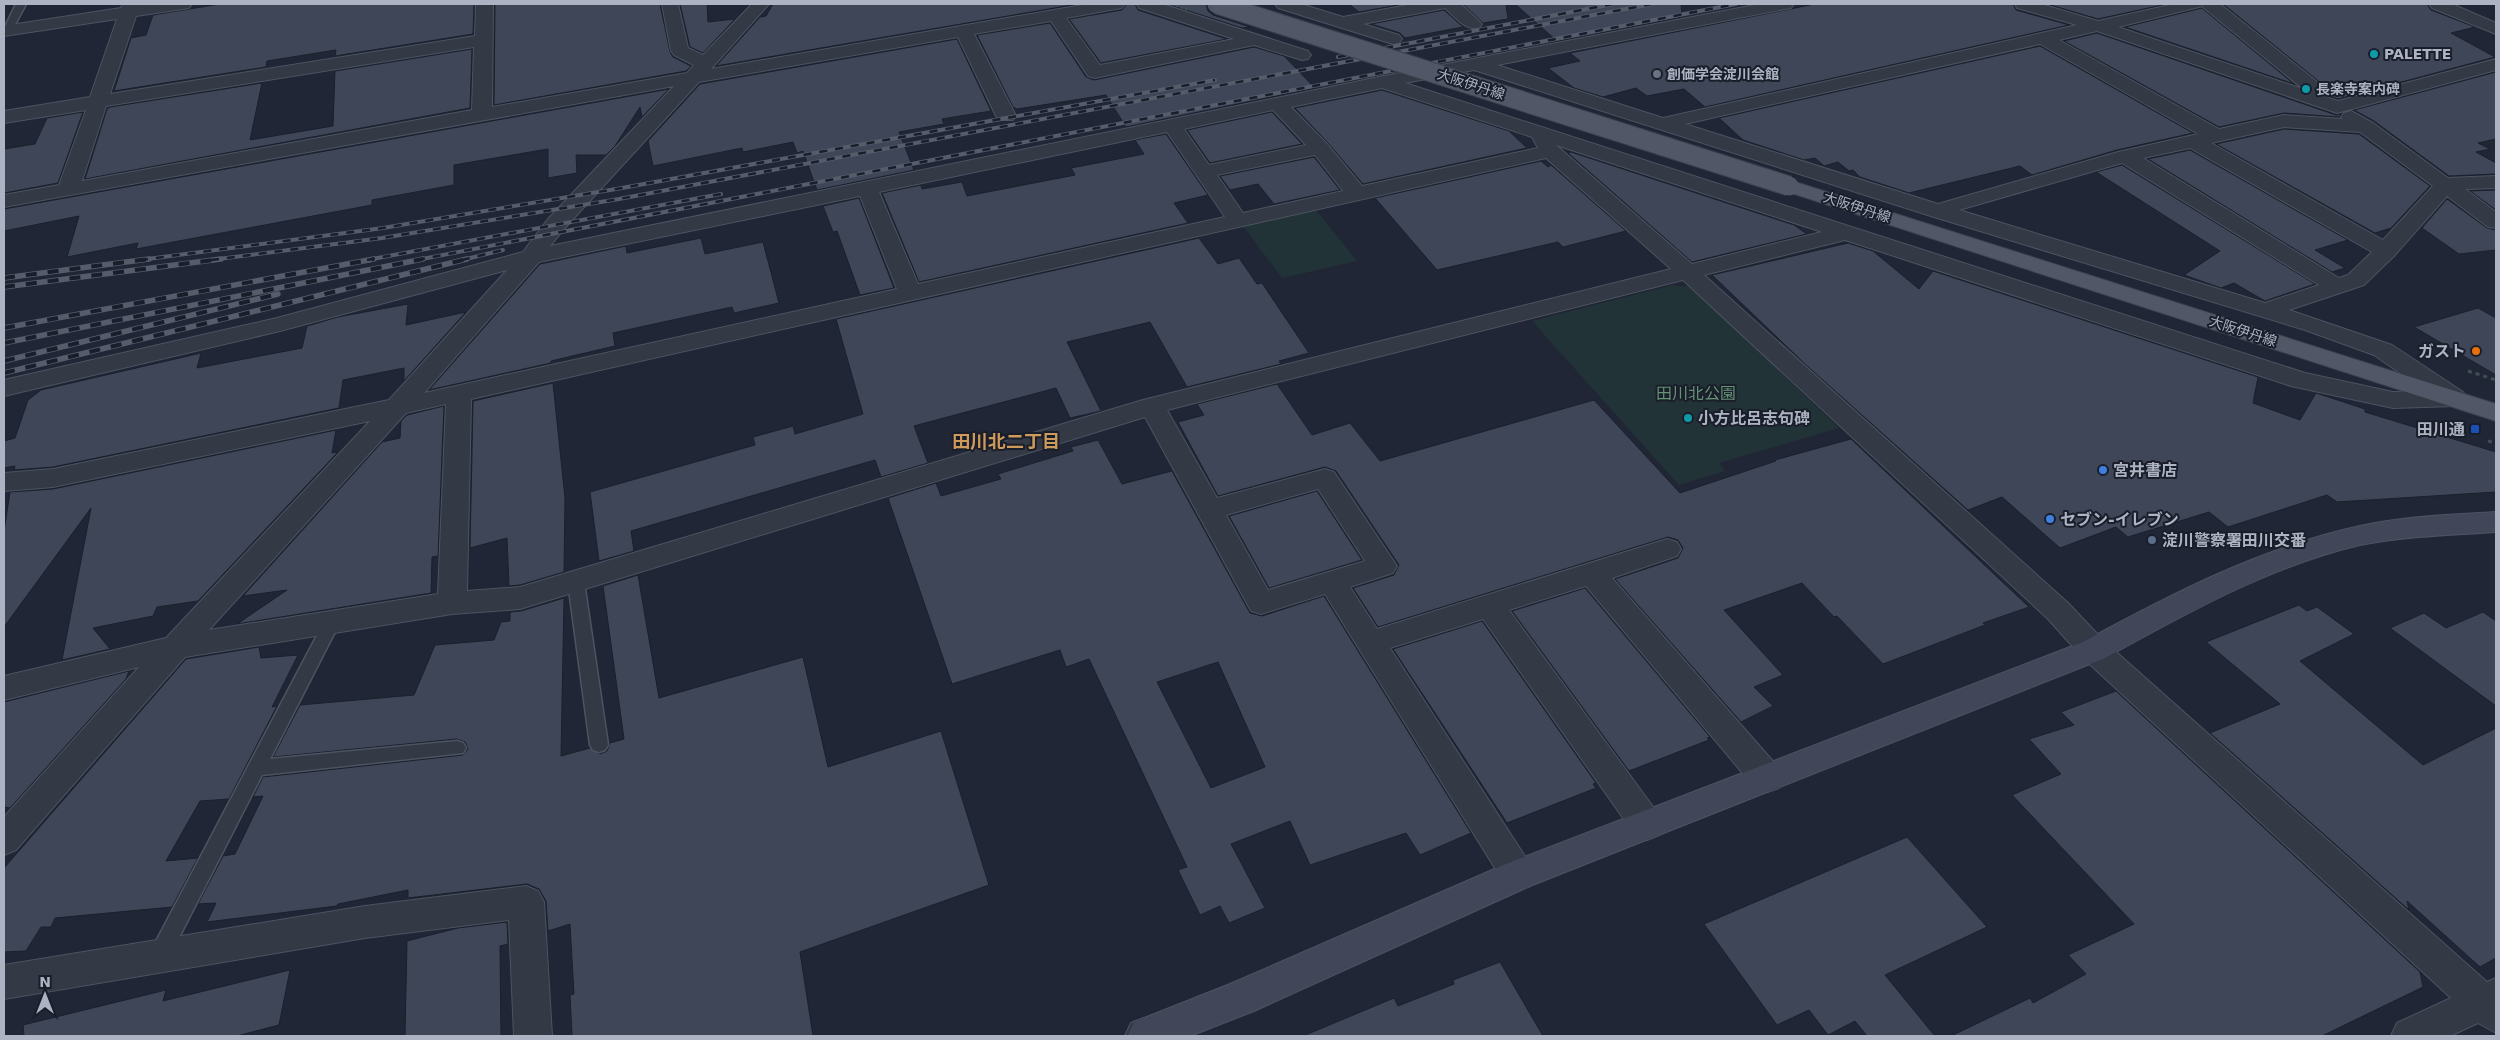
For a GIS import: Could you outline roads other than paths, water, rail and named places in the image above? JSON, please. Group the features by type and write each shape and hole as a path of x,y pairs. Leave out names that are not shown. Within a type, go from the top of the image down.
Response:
{"main road":[{"name":"大阪伊丹線","path":"1217,4 2496,413"}],"street":[{"path":"6,30 129,8 183,4"},
{"path":"482,114 484,4"},
{"path":"670,4 680,51 698,70"},
{"path":"4,840 176,647 397,407 531,257 556,224 761,4"},
{"path":"998,24 1000,4"},
{"path":"4,200 482,114 698,70 963,30 1116,4"},
{"path":"1145,4 1302,55"},
{"path":"1284,4 1393,39"},
{"path":"1344,22 1400,7 1439,4"},
{"path":"1451,4 1473,24"},
{"path":"4,388 280,324 531,257 1384,82 1785,4"},
{"path":"2024,4 2098,26 2337,107 2496,64"},
{"path":"1663,124 2196,4"},
{"path":"2210,4 2337,107 2496,222"},
{"path":"2438,4 2496,29"},
{"path":"68,190 129,8"},
{"path":"1055,14 1095,72 1254,40"},
{"path":"963,30 1006,116"},
{"path":"2042,38 2216,136"},
{"path":"4,117 483,40"},
{"path":"1476,65 1942,212 2267,310 2383,350 2454,398"},
{"path":"1384,82 1544,142 1845,233 2300,380 2393,400 2454,398"},
{"path":"1278,104 1320,148 1356,193"},
{"path":"1942,212 1947,207 2125,156 2284,121 2366,127"},
{"path":"1172,126 1237,219"},
{"path":"4,482 52,478 397,407 1356,193 1544,142"},
{"path":"1544,142 2058,611 2094,650 2492,1004 2410,1036"},
{"path":"2194,142 2386,251"},
{"path":"1204,172 1320,148"},
{"path":"2125,156 2338,288"},
{"path":"2267,310 2338,288 2356,280 2386,251 2446,184 2496,182"},
{"path":"867,188 910,292"},
{"path":"4,688 176,647 452,602 520,598 944,467 1152,406 1686,271 1845,233"},
{"path":"452,602 459,393"},
{"path":"1152,406 1209,510 1261,604 1383,566 1325,478 1209,510"},
{"path":"1146,1036 1241,998 1518,875 2094,650 2145,622 2265,564 2344,539 2416,528 2496,522"},
{"path":"1371,642 1667,549"},
{"path":"1592,574 1767,778"},
{"path":"1332,582 1518,875"},
{"path":"1490,606 1647,824"},
{"path":"4,982 365,922 526,902 533,1036"}],"lane":[{"path":"6,30 21,4"},
{"path":"576,582 599,746"},
{"path":"159,956 332,622"},
{"path":"256,768 457,748"}],"railway":[{"path":"1338,57 1613,4"},
{"path":"211,260 382,238 619,199 1652,4"},
{"path":"417,260 1736,4"},
{"path":"140,260 383,228 622,188 1215,80"},
{"path":"367,260 721,194"},
{"path":"462,260 503,250"},
{"path":"4,278 149,259"},
{"path":"4,287 221,259"},
{"path":"4,328 374,259"},
{"path":"4,343 423,259"},
{"path":"4,373 467,259"},
{"path":"4,361 278,294"}],"place":[{"name":"PALETTE","path":"2374,54"},
{"name":"創価学会淀川会館","path":"1657,74"},
{"name":"長楽寺案内碑","path":"2306,89"},
{"name":"ガスト","path":"2476,351"},
{"name":"小方比呂志句碑","path":"1688,418"},
{"name":"田川通","path":"2475,429"},
{"name":"宮井書店","path":"2103,470"},
{"name":"セブン-イレブン","path":"2050,519"},
{"name":"淀川警察署田川交番","path":"2152,540"}],"district":[{"name":"田川北二丁目","path":"1006,441"}],"park label":[{"name":"田川北公園","path":"1696,393"}]}
